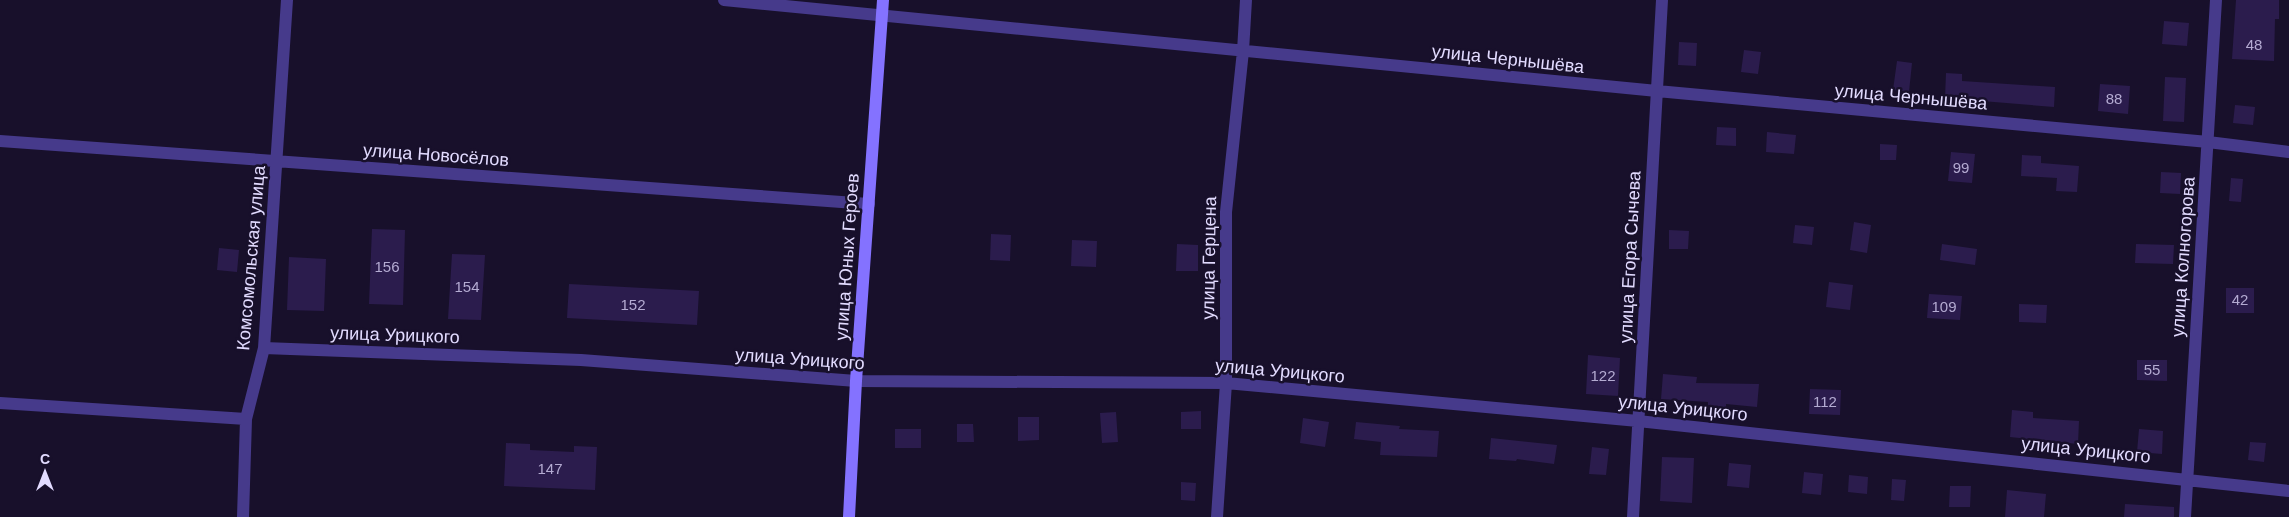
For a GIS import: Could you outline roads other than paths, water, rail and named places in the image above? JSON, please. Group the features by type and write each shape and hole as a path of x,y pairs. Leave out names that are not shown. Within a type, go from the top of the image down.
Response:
{"street":[{"name":"Комсомольская улица","path":"243,517 246,419 264,348 287,0"},
{"name":"улица Чернышёва","path":"724,0 1657,91 2208,142 2289,152"},
{"name":"улица Юных Героев","path":"849,517 856,381 883,0"},
{"name":"улица Герцена","path":"1217,517 1226,383 1226,212 1243,51 1246,0"},
{"name":"улица Егора Сычева","path":"1633,517 1662,0"},
{"name":"улица Колногорова","path":"2185,517 2216,0"},
{"name":"улица Новосёлов","path":"0,141 869,204"},
{"name":"улица Урицкого","path":"264,348 581,360 856,381 1226,383 1638,421 2289,490"},
{"path":"0,403 246,419"}]}
